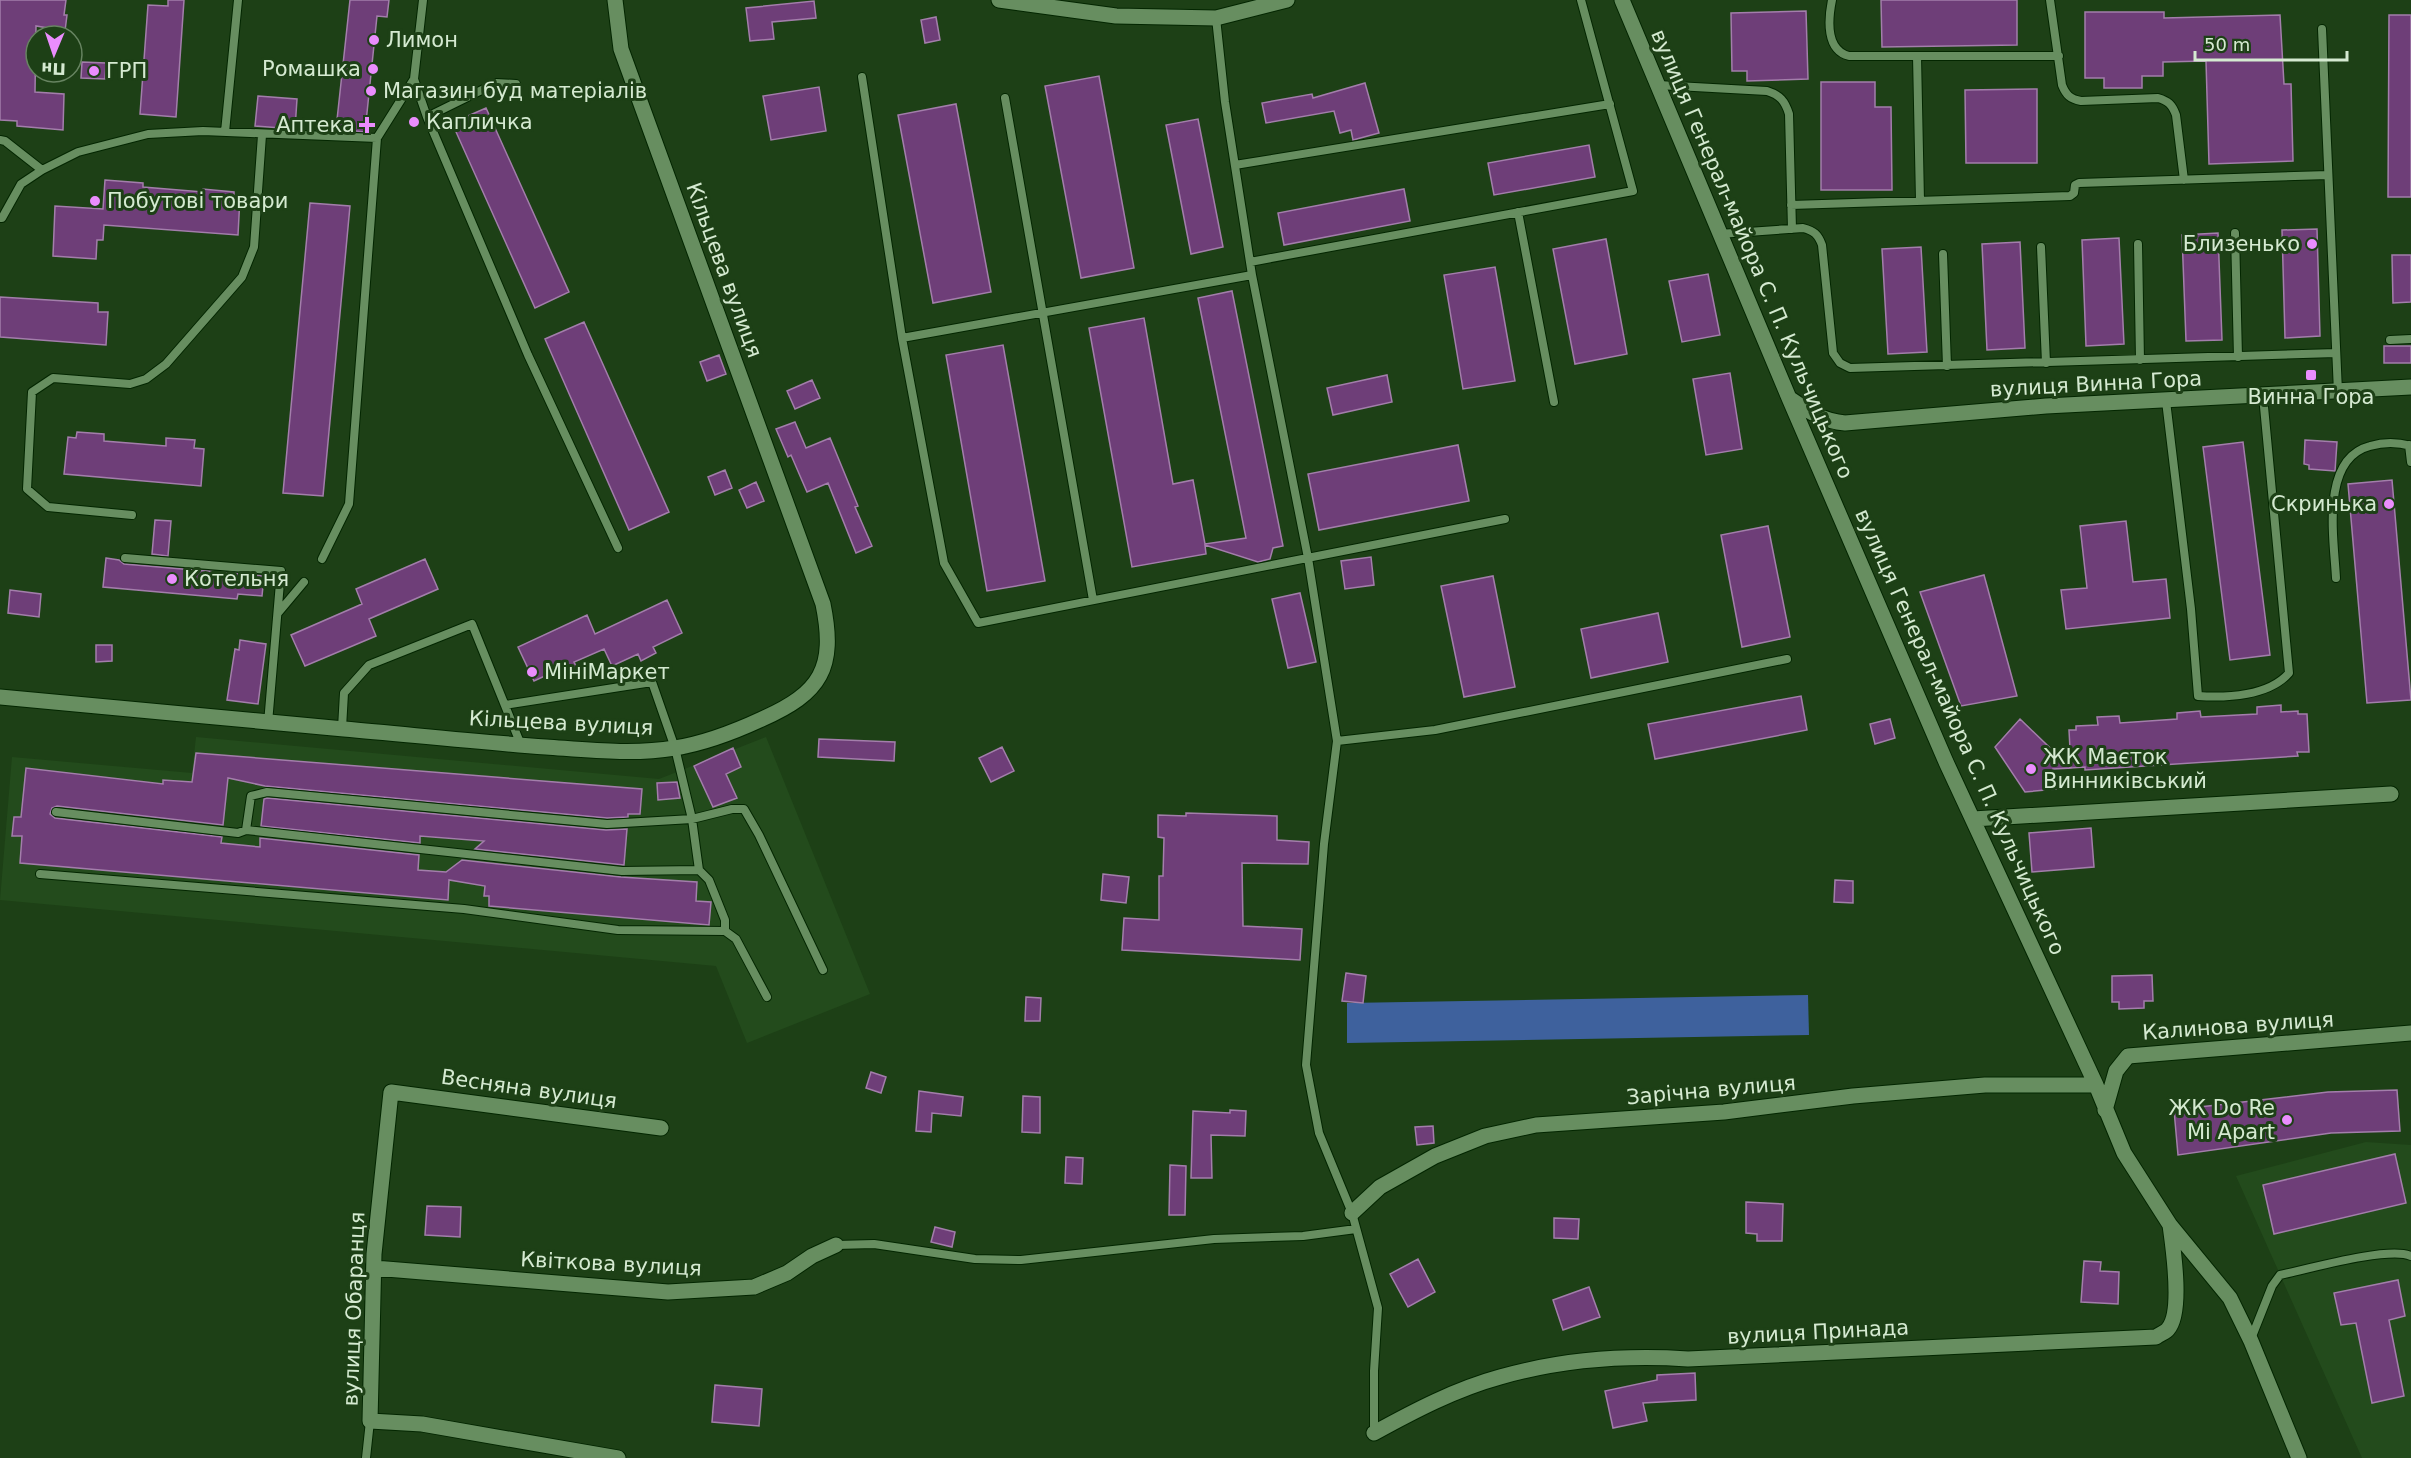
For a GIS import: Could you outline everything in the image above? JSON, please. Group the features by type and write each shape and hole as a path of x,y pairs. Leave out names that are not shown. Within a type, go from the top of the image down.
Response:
{"street":[{"name":"Кільцева вулиця","path":"0,697 268,723 628,752 702,743 739,730 773,715 803,697 815,684 824,668 828,650 828,628 823,604 621,49 615,0"},
{"path":"999,0 1116,16 1216,18 1287,0"},
{"name":"вулиця Генерал-майора С. П. Кульчицького","path":"1622,0 1789,398 1973,819 2096,1085 2124,1153 2170,1225 2230,1298 2251,1341 2299,1458"},
{"name":"вулиця Винна Гора","path":"1789,398 1818,418 1845,423 2046,406 2411,387"},
{"path":"1973,819 2391,794"},
{"name":"Калинова вулиця","path":"2105,1110 2115,1071 2128,1056 2411,1033"},
{"name":"Зарічна вулиця","path":"1352,1213 1380,1187 1435,1156 1485,1136 1536,1125 1724,1112 1853,1096 1985,1085 2096,1085"},
{"name":"Весняна вулиця","path":"391,1092 661,1128"},
{"name":"вулиця Обаранця","path":"391,1092 374,1268 370,1421 422,1425 618,1458"},
{"name":"вулиця Принада","path":"1374,1434 1406,1415 1467,1388 1500,1377 1546,1367 1651,1357 1688,1359 2156,1336 2168,1330 2175,1315 2175,1265 2170,1225"},
{"name":"Квіткова вулиця","path":"374,1268 668,1292 709,1291 754,1287 786,1273 812,1256 836,1245"}],"lane":[{"path":"225,132 238,0"},
{"path":"423,0 414,79 427,117 528,355 618,548"},
{"path":"1250,262 1633,191 1581,0"},
{"path":"1832,0 1831,38 1833,47 1849,56 2060,56"},
{"path":"2050,0 2060,56 2062,85 2066,93 2072,99 2081,101 2158,98 2166,100 2173,106 2176,114 2184,180"},
{"path":"1216,18 1252,275 1308,558 1337,741 1324,844 1306,1065 1319,1133 1352,1213 1378,1308 1374,1371 1374,1434"},
{"path":"2322,29 2338,392"},
{"path":"1917,56 1920,201"},
{"path":"862,77 902,338 944,563 978,623 1505,519"},
{"path":"322,559 349,504 377,138 414,79"},
{"path":"427,117 496,83 516,84"},
{"path":"1656,85 1767,91 1778,94 1786,103 1790,114 1792,229"},
{"path":"1005,98 1093,600"},
{"path":"1235,165 1610,104"},
{"path":"1,219 21,184 42,170 78,152 148,134 203,131 377,138"},
{"path":"132,515 48,507 27,489 32,392 53,378 130,384 147,379 166,364 242,277 254,247 262,135"},
{"path":"0,140 5,141 42,170"},
{"path":"1791,205 2070,196 2074,194 2075,185 2079,183 2328,175"},
{"path":"1518,212 1554,402"},
{"path":"1719,234 1792,229 1812,230 1819,236 1822,245 1833,353 1840,363 1856,369 2336,353"},
{"path":"2235,233 2238,357"},
{"path":"2138,244 2140,360"},
{"path":"2041,246 2046,363"},
{"path":"1943,254 1947,366"},
{"path":"902,338 1252,275"},
{"path":"2390,339 2411,339"},
{"path":"2166,401 2191,609 2198,696 2230,698 2281,683 2289,673 2263,396"},
{"path":"2336,578 2335,492 2338,475 2345,462 2353,454 2377,444 2390,442 2410,446 2411,462"},
{"path":"125,558 281,571 268,723"},
{"path":"277,614 304,582"},
{"path":"342,728 344,693 369,665 472,624 521,745"},
{"path":"1337,741 1435,730 1787,659"},
{"path":"505,705 652,682 675,748 692,819 699,870 708,880 724,920 725,931"},
{"path":"246,830 251,796 267,792 608,824 692,819 732,809 744,809 759,835 823,970"},
{"path":"56,812 238,833 246,830 622,871 699,870"},
{"path":"40,874 464,909 618,930 725,931 736,939 767,998"},
{"path":"836,1245 874,1244 975,1259 1020,1260 1214,1239 1303,1236 1356,1230"},
{"path":"2251,1341 2272,1286 2280,1275 2385,1253 2404,1253 2411,1256"},
{"path":"366,1458 370,1421"}],"shaded area":[{"path":"196,737 659,779 766,737 870,994 747,1043 716,966 0,900 12,757 192,773"},
{"path":"2366,1142 2411,1145 2411,1458 2362,1458 2236,1176"}],"water":[{"path":"1808,995 1809,1035 1347,1043 1347,1003"}],"building":[{"path":"0,0 66,0 64,15 67,15 66,24 24,24 24,84 35,84 35,92 64,94 63,130 17,126 17,121 0,120"},
{"path":"168,0 184,0 176,117 140,114 148,5 168,6"},
{"path":"350,0 389,0 387,17 377,16 365,132 336,129"},
{"path":"1881,0 2017,0 2017,45 1882,47"},
{"path":"814,1 816,18 772,22 774,39 750,41 746,8"},
{"path":"1806,11 1808,79 1747,81 1747,71 1732,71 1731,13"},
{"path":"2085,12 2164,12 2164,18 2280,15 2284,84 2291,84 2293,161 2209,164 2206,61 2163,62 2163,76 2142,76 2142,88 2104,88 2104,78 2085,78"},
{"path":"2389,15 2411,15 2411,197 2388,197"},
{"path":"936,17 940,40 925,43 921,20"},
{"name":"ГРП","path":"84,62 106,63 105,79 84,78"},
{"path":"1099,76 1134,268 1081,278 1045,86"},
{"path":"1821,82 1875,82 1875,107 1891,107 1892,190 1821,190"},
{"path":"1365,83 1379,133 1353,140 1351,130 1340,133 1334,111 1266,123 1262,103 1312,94 1313,98"},
{"path":"819,87 826,131 771,140 763,96"},
{"path":"2037,89 2037,163 1966,163 1965,90"},
{"path":"258,96 297,99 295,129 255,126"},
{"path":"956,104 991,292 933,303 898,115"},
{"path":"486,108 569,292 535,308 452,123"},
{"path":"1198,119 1223,247 1191,254 1166,125"},
{"path":"1589,145 1595,177 1494,195 1488,163"},
{"path":"105,180 143,183 143,187 234,192 234,197 240,197 238,235 104,225 103,240 97,240 96,259 53,256 55,206 103,209"},
{"path":"1404,189 1410,221 1284,245 1278,213"},
{"path":"310,203 350,206 323,496 283,493"},
{"path":"2317,229 2320,336 2285,338 2282,230"},
{"path":"2218,233 2222,340 2186,341 2182,235"},
{"path":"2119,238 2124,344 2086,346 2082,240"},
{"path":"1606,239 1627,354 1575,364 1553,249"},
{"path":"2020,242 2025,348 1987,350 1982,244"},
{"path":"1921,247 1927,352 1888,354 1882,249"},
{"path":"2392,255 2411,255 2411,302 2393,303"},
{"path":"1495,267 1515,381 1463,389 1444,275"},
{"path":"1708,274 1720,335 1682,342 1669,281"},
{"path":"1232,291 1283,546 1273,548 1270,559 1258,562 1205,545 1206,554 1132,567 1089,328 1144,318 1173,484 1193,480 1205,544 1246,538 1198,298"},
{"path":"0,297 98,303 98,312 108,312 106,345 0,337"},
{"path":"584,322 669,512 629,530 545,339"},
{"path":"1003,345 1045,581 987,591 946,355"},
{"path":"2384,346 2411,346 2411,363 2384,363"},
{"path":"719,355 726,374 707,381 700,362"},
{"path":"1730,373 1742,449 1706,455 1693,379"},
{"path":"1387,375 1392,402 1333,415 1327,388"},
{"path":"812,380 820,398 795,409 787,391"},
{"path":"795,422 806,448 830,438 872,546 856,553 828,483 807,492 791,455 788,457 776,429"},
{"path":"77,432 104,434 104,441 166,446 166,438 195,440 194,448 204,449 201,486 64,474 68,437 76,438"},
{"path":"2305,440 2337,442 2335,471 2309,469 2309,465 2304,464"},
{"path":"2243,442 2270,655 2230,660 2203,447"},
{"path":"1458,445 1469,501 1319,530 1308,474"},
{"path":"725,470 732,488 715,495 708,477"},
{"path":"2392,480 2411,700 2367,703 2348,484"},
{"path":"756,482 764,501 747,508 739,490"},
{"path":"155,520 171,521 168,556 152,554"},
{"path":"2126,521 2133,582 2166,579 2170,618 2066,629 2061,590 2087,588 2080,526"},
{"path":"1768,526 1790,637 1742,647 1721,535"},
{"path":"1371,557 1374,585 1345,589 1341,561"},
{"name":"Котельня","path":"106,558 119,560 124,564 264,576 262,596 238,594 237,599 103,587"},
{"path":"425,559 438,589 369,619 376,636 305,666 291,635 362,604 356,589"},
{"path":"1984,575 2017,696 1961,706 1920,592"},
{"path":"1493,576 1515,687 1464,697 1441,586"},
{"path":"10,590 41,594 39,617 8,613"},
{"path":"1300,593 1316,662 1288,668 1272,599"},
{"path":"667,600 682,633 653,647 656,653 641,661 638,654 612,666 604,649 574,662 578,670 564,677 560,669 534,681 518,647 587,615 595,634"},
{"path":"1658,613 1668,662 1591,678 1581,629"},
{"path":"240,640 266,644 258,704 227,700 235,649 239,650"},
{"path":"96,645 112,645 112,661 96,662"},
{"path":"1801,696 1807,730 1655,759 1648,724"},
{"path":"2281,705 2281,712 2298,711 2298,714 2307,714 2309,752 2297,752 2298,756 2085,770 2085,767 2071,768 2069,730 2076,730 2076,726 2098,725 2097,717 2119,716 2120,723 2177,719 2177,713 2200,711 2201,717 2257,714 2257,707"},
{"path":"1890,719 1895,738 1875,744 1870,724"},
{"name":"ЖК Маєток Винниківський","path":"2020,719 2071,768 2053,769 2056,789 2025,792 1995,747"},
{"path":"819,739 895,742 894,761 818,757"},
{"path":"1002,747 1014,771 991,782 979,758"},
{"path":"733,748 741,767 726,774 737,798 713,807 694,766"},
{"path":"196,753 642,789 640,814 607,818 265,786 228,778 223,825 57,806 52,808 50,814 55,818 222,837 221,843 260,847 260,838 419,855 418,870 446,872 462,860 621,877 697,882 696,901 711,902 709,925 489,906 489,896 484,896 485,886 449,880 448,900 20,863 22,836 12,836 14,817 21,817 26,768 163,784 163,780 192,782"},
{"path":"677,782 680,798 658,800 657,783"},
{"path":"264,799 606,830 627,829 624,865 475,849 484,841 420,836 420,843 261,826"},
{"path":"1186,813 1277,816 1277,840 1309,842 1308,864 1242,863 1243,926 1302,929 1300,960 1122,950 1124,918 1159,920 1159,876 1163,876 1164,838 1158,837 1158,815 1186,816"},
{"path":"2091,828 2094,867 2032,872 2029,833"},
{"path":"1103,874 1129,877 1126,903 1101,900"},
{"path":"1835,880 1853,881 1853,903 1834,902"},
{"path":"1346,973 1366,976 1363,1003 1342,1001"},
{"path":"2152,975 2153,1001 2144,1001 2144,1008 2119,1009 2119,1002 2112,1002 2112,976"},
{"path":"1026,997 1041,998 1040,1021 1025,1021"},
{"path":"871,1072 886,1077 881,1093 866,1088"},
{"name":"ЖК Do Re Mi Apart","path":"2397,1090 2400,1131 2331,1133 2178,1155 2174,1110 2328,1092"},
{"path":"919,1091 963,1097 961,1116 932,1113 931,1132 916,1131"},
{"path":"1023,1096 1040,1097 1040,1133 1022,1132"},
{"path":"1230,1110 1246,1111 1245,1136 1211,1135 1212,1178 1191,1178 1193,1111 1230,1113"},
{"path":"1433,1126 1434,1143 1417,1145 1415,1127"},
{"path":"2395,1154 2406,1203 2274,1234 2263,1185"},
{"path":"1066,1157 1083,1158 1082,1184 1065,1183"},
{"path":"1170,1165 1186,1166 1185,1215 1169,1215"},
{"path":"1746,1202 1783,1204 1782,1241 1757,1241 1757,1234 1746,1233"},
{"path":"427,1206 461,1207 460,1237 425,1235"},
{"path":"1554,1218 1579,1219 1578,1239 1554,1238"},
{"path":"935,1227 955,1232 952,1247 931,1242"},
{"path":"1418,1259 1435,1292 1408,1307 1390,1274"},
{"path":"2084,1261 2101,1262 2100,1271 2119,1272 2118,1304 2081,1302"},
{"path":"2398,1280 2405,1316 2389,1320 2404,1396 2372,1403 2356,1323 2341,1325 2334,1293"},
{"path":"1589,1287 1600,1317 1563,1330 1553,1300"},
{"path":"1695,1373 1696,1400 1643,1403 1647,1421 1613,1428 1605,1391 1657,1380 1657,1375"},
{"path":"715,1385 762,1389 759,1426 712,1422"}],"place":[{"name":"Лимон","path":"374,40"},
{"name":"Ромашка","path":"373,69"},
{"name":"ГРП","path":"94,71"},
{"name":"Магазин буд матеріалів","path":"371,91"},
{"name":"Капличка","path":"414,122"},
{"name":"Аптека","path":"367,125"},
{"name":"Побутові товари","path":"95,201"},
{"name":"Близенько","path":"2312,244"},
{"name":"Винна Гора","path":"2311,375"},
{"name":"Скринька","path":"2389,504"},
{"name":"Котельня","path":"172,579"},
{"name":"МініМаркет","path":"532,672"},
{"name":"ЖК Маєток Винниківський","path":"2031,769"},
{"name":"ЖК Do Re Mi Apart","path":"2287,1120"}]}
